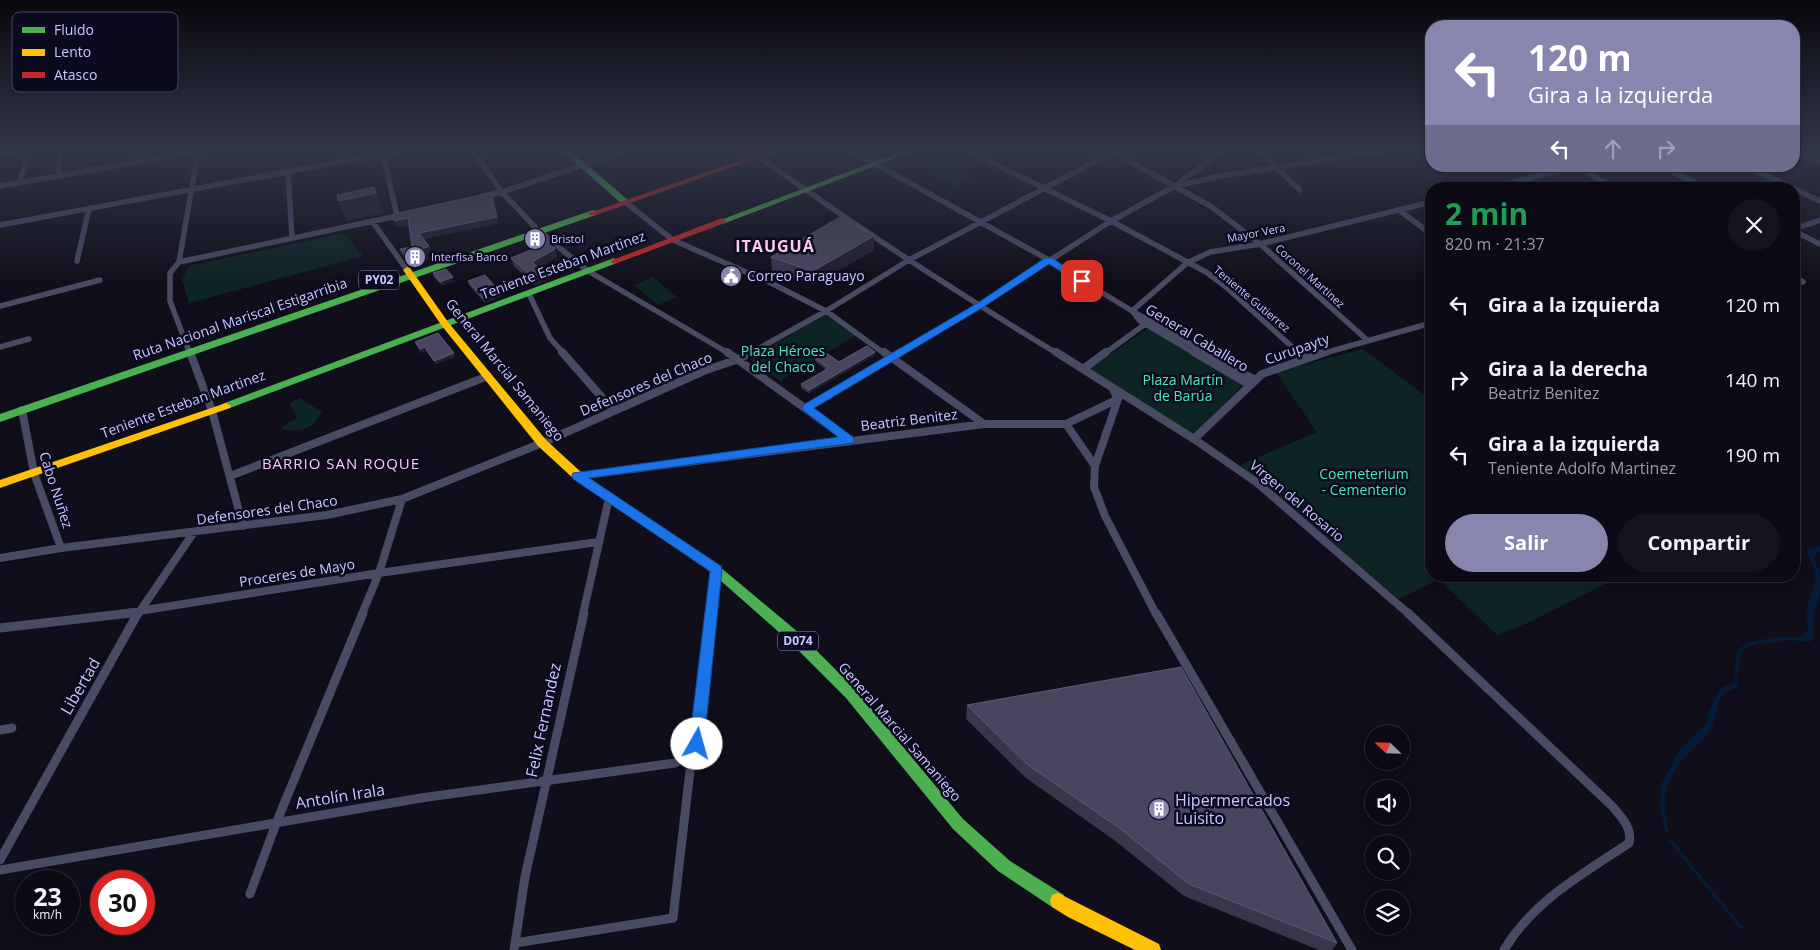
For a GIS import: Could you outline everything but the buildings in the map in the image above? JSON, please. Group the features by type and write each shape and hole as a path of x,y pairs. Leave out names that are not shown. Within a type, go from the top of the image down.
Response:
{"main road":[{"path":"618,195 623,200"},
{"name":"Ruta Nacional Mariscal Estigarribia","path":"0,410 188,349 636,195"},
{"name":"Teniente Esteban Martinez","path":"0,484 212,411 790,195"},
{"name":"General Marcial Samaniego","path":"409,274 445,324 542,443 578,476 608,498 716,570 794,637 851,694 958,824 1004,866 1074,911 1153,950"},
{"name":"Ruta Nacional Mariscal Estigarribia","path":"0,418 188,349"}],"street":[{"path":"0,225 158,195"},
{"path":"191,195 179,262 170,273 170,301 212,411 242,526"},
{"path":"289,195 292,237"},
{"path":"392,195 397,216"},
{"path":"473,199 488,195"},
{"path":"505,195 537,229 588,271 739,359 849,440"},
{"name":"Virgen del Rosario","path":"812,195 979,306 1194,439 1256,482 1408,613 1576,771 1626,823 1631,836 1629,844 1556,893 1528,917 1507,943 1504,950"},
{"name":"General Caballero","path":"931,195 1049,260 1145,321 1252,382"},
{"name":"Defensores del Chaco","path":"0,558 61,548 327,515 402,499 542,443 706,370 739,359 826,311 909,260 1030,195"},
{"name":"Teniente Gutierrez","path":"1059,195 1206,272 1226,287 1305,358"},
{"path":"807,408 979,306 1111,221 1158,195"},
{"name":"Coronel Martinez","path":"1191,195 1212,207 1260,244 1366,340"},
{"path":"1808,195 1820,201"},
{"path":"623,200 673,240 771,283 826,311 984,424"},
{"name":"Mayor Vera","path":"1132,311 1188,263 1210,252 1260,244 1425,203"},
{"path":"77,261 89,208"},
{"path":"1398,210 1425,230"},
{"path":"179,262 406,214"},
{"path":"1800,228 1820,220"},
{"path":"372,221 409,274"},
{"path":"1800,233 1820,244"},
{"path":"0,306 100,280"},
{"path":"529,294 550,338 613,410"},
{"path":"1080,367 1145,321"},
{"name":"Curupayty","path":"1194,439 1262,374 1305,358 1425,325"},
{"path":"0,347 29,339"},
{"path":"230,476 488,376"},
{"path":"1112,388 1118,398 1095,466 1094,487 1105,516 1140,586 1352,950"},
{"path":"1095,466 1066,424 1118,398"},
{"name":"Cabo Nuñez","path":"22,410 34,473 61,548"},
{"name":"Beatriz Benitez","path":"578,476 984,424 1066,424"},
{"name":"Felix Fernandez","path":"515,946 525,877 608,498"},
{"path":"250,894 277,821 379,573 402,499"},
{"name":"Libertad","path":"0,860 139,612 194,532"},
{"name":"Proceres de Mayo","path":"0,628 139,612 379,573 598,542"},
{"path":"515,946 673,918 689,755 697,744 716,570"},
{"path":"0,730 12,728"},
{"name":"Antolín Irala","path":"0,870 277,821 546,778 675,763 689,755"}],"green space":[{"path":"344,233 363,256 189,303 182,280 189,266"},
{"path":"653,277 677,297 658,305 634,285"},
{"name":"Plaza Héroes del Chaco","path":"825,315 856,335 780,381 749,359"},
{"name":"Plaza Martín de Barúa","path":"1149,328 1243,384 1194,437 1087,369"},
{"name":"Coemeterium - Cementerio","path":"1363,349 1425,396 1425,582 1433,582 1399,599 1240,465 1317,432 1276,372"},
{"path":"300,398 322,412 321,414 313,424 304,429 294,431 282,429 282,427 297,418 289,403"},
{"name":"Coemeterium - Cementerio","path":"1442,582 1609,582 1532,621 1497,635"}],"water":[{"path":"1820,546 1820,552 1813,556 1820,573 1819,599 1813,616 1814,636 1810,642 1786,640 1748,646 1743,650 1739,661 1737,688 1723,695 1708,734 1680,762 1670,780 1665,800 1666,821 1669,832 1665,832 1660,808 1662,783 1679,751 1707,723 1708,714 1723,686 1735,684 1736,662 1740,649 1744,645 1759,640 1801,637 1808,629 1806,613 1815,580 1814,567 1807,551"},
{"path":"1668,840 1672,840 1744,929 1740,929"}],"traffic: fast":[{"path":"617,195 625,202"},
{"path":"722,221 791,195"},
{"path":"0,418 593,213"},
{"path":"226,406 614,261"},
{"path":"625,508 716,570 794,637 851,694 958,824 1004,866 1058,901"}],"traffic: slow":[{"path":"407,270 445,324 542,443 578,476 625,508"},
{"path":"0,484 226,406"},
{"path":"1058,901 1074,911 1153,950"}],"traffic: jam":[{"path":"593,213 645,195"},
{"path":"614,261 722,221"}],"place":[{"name":"Bristol","path":"535,239"},
{"name":"Interfisa Banco","path":"415,257"},
{"name":"Correo Paraguayo","path":"731,276"},
{"name":"Hipermercados Luisito","path":"1159,809"}],"district":[{"name":"ITAUGUÁ","path":"775,246"},
{"name":"BARRIO SAN ROQUE","path":"341,464"}],"route":[{"path":"697,744 716,570 578,476 849,440 807,408 979,306 1049,260 1082,281"}]}
